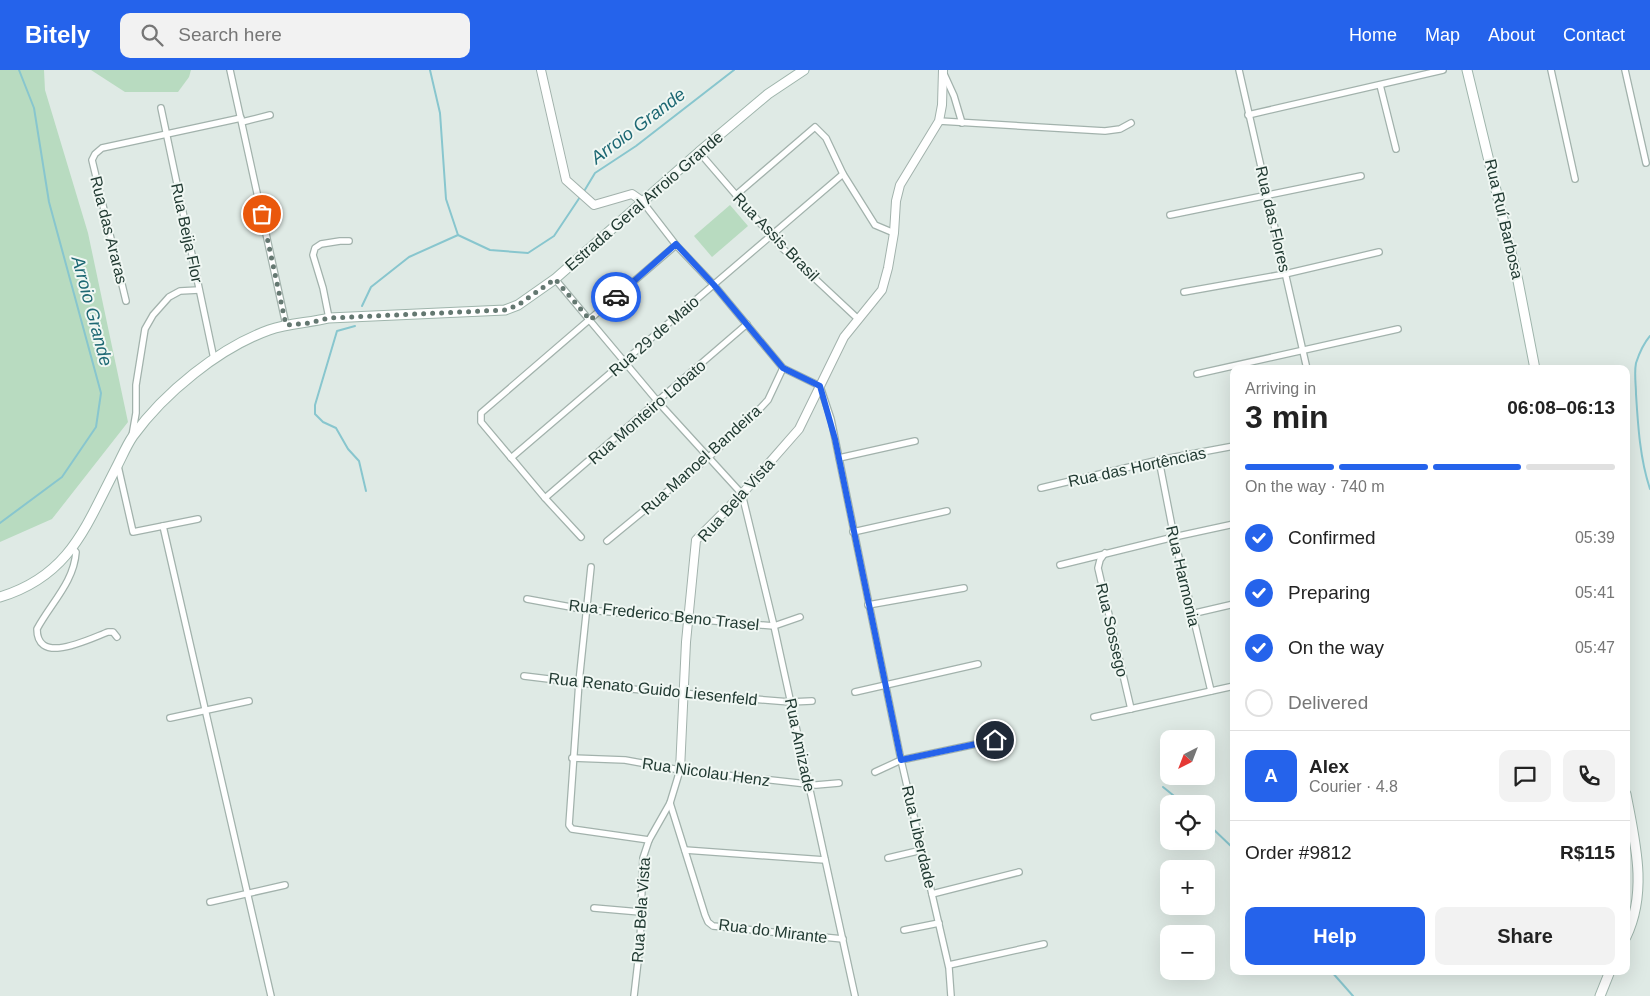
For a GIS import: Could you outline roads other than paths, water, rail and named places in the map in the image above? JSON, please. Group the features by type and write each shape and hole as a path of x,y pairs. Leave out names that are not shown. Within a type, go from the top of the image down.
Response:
{"main road":[{"name":"Estrada Geral Arroio Grande","path":"0,597 42,578 57,566 72,549 131,438 150,414 214,359 260,334 286,325 309,323 329,318 505,310 518,305 555,279 698,152 768,94 804,70"},
{"name":"Rua Ruí Barbosa","path":"1468,70 1516,272 1534,365"},
{"path":"1630,816 1639,878 1635,915 1630,927"},
{"path":"1600,996 1608,975"}],"street":[{"path":"230,70 286,325"},
{"path":"541,70 566,180 594,206 632,194 642,201 676,244 714,285 783,368 820,386"},
{"path":"943,70 954,96 962,123"},
{"name":"Rua Bela Vista","path":"634,996 640,944 643,858 649,840 670,803 680,770 688,618 696,540 742,494 798,429 844,337 857,318 882,290 894,232 896,201 900,185 939,121 942,105 943,70"},
{"name":"Rua das Flores","path":"1239,70 1306,365"},
{"path":"1248,115 1443,70"},
{"path":"1551,70 1574,179"},
{"path":"1625,70 1646,163"},
{"path":"1380,85 1396,148"},
{"name":"Rua Beija Flor","path":"161,108 214,359"},
{"path":"167,134 270,115"},
{"path":"939,121 1105,131 1120,129 1131,123"},
{"path":"736,195 815,127 820,130 833,151 843,174 875,224 894,232"},
{"name":"Rua das Araras","path":"126,301 92,160 95,154 102,148 167,134"},
{"name":"Rua Assis Brasil","path":"698,152 770,235 857,318"},
{"name":"Rua 29 de Maio","path":"511,458 843,174"},
{"path":"1170,215 1361,176"},
{"path":"329,318 323,288 313,255 315,248 321,244 340,240 349,241"},
{"path":"581,537 545,498 481,422 481,413 676,244"},
{"path":"1184,292 1285,274 1379,252"},
{"path":"555,279 659,403 742,494"},
{"path":"131,438 136,413 136,385 145,329 153,315 169,296 180,291 199,290"},
{"name":"Rua Monteiro Lobato","path":"545,498 659,403 747,324"},
{"path":"1238,365 1398,329"},
{"path":"1197,374 1230,367"},
{"name":"Rua Manoel Bandeira","path":"606,541 709,457 752,417 768,400 783,368"},
{"name":"Rua Liberdade","path":"820,386 831,419 901,760 949,965 951,996"},
{"path":"839,458 915,441"},
{"name":"Rua das Hortências","path":"1041,488 1159,460 1230,447"},
{"name":"Rua Harmonia","path":"1159,460 1174,537 1211,691"},
{"path":"117,465 133,532 198,519"},
{"name":"Rua Amizade","path":"742,494 774,626 855,996"},
{"path":"854,532 947,511"},
{"path":"1060,565 1230,525"},
{"path":"163,526 271,996"},
{"path":"72,549 76,552 76,560 68,581 37,628 40,644 50,649 76,644 108,632 114,632 117,637"},
{"name":"Rua Sossego","path":"1105,553 1100,560 1098,568 1131,709"},
{"path":"591,567 578,682 568,819 572,829 649,840"},
{"path":"868,605 964,588"},
{"name":"Rua Frederico Beno Trasel","path":"527,599 587,610 774,626 800,617"},
{"path":"1192,614 1230,605"},
{"path":"855,692 978,664"},
{"name":"Rua Renato Guido Liesenfeld","path":"524,676 631,689 790,702 812,701"},
{"path":"1094,717 1230,687"},
{"path":"170,718 249,701"},
{"path":"874,772 901,760 995,740"},
{"name":"Rua Nicolau Henz","path":"572,758 625,760 680,770 809,784 839,783"},
{"name":"Rua do Mirante","path":"670,803 705,915 708,922 713,926 843,939"},
{"path":"685,850 825,860"},
{"path":"888,858 922,850"},
{"path":"932,894 1019,872"},
{"path":"210,902 285,885"},
{"path":"594,908 640,912"},
{"path":"904,930 939,923"},
{"path":"949,965 1044,944"}],"waterway":[{"name":"Arroio Grande","path":"0,523 62,477 96,427 101,393 49,202 34,108 19,70"},
{"name":"Arroio Grande","path":"430,70 440,113 446,199 458,235 490,250 528,253 554,236 580,197"},
{"name":"Arroio Grande","path":"583,193 595,173 636,146 734,70"},
{"path":"362,306 371,287 409,257 458,235"},
{"path":"355,326 337,331 315,405 315,414 323,422 336,428 348,449 359,461 366,491"},
{"path":"1650,336 1638,356 1635,375 1640,442 1650,489"},
{"path":"1163,787 1173,795"},
{"path":"1215,831 1230,845"},
{"path":"1335,975 1353,996"}]}
